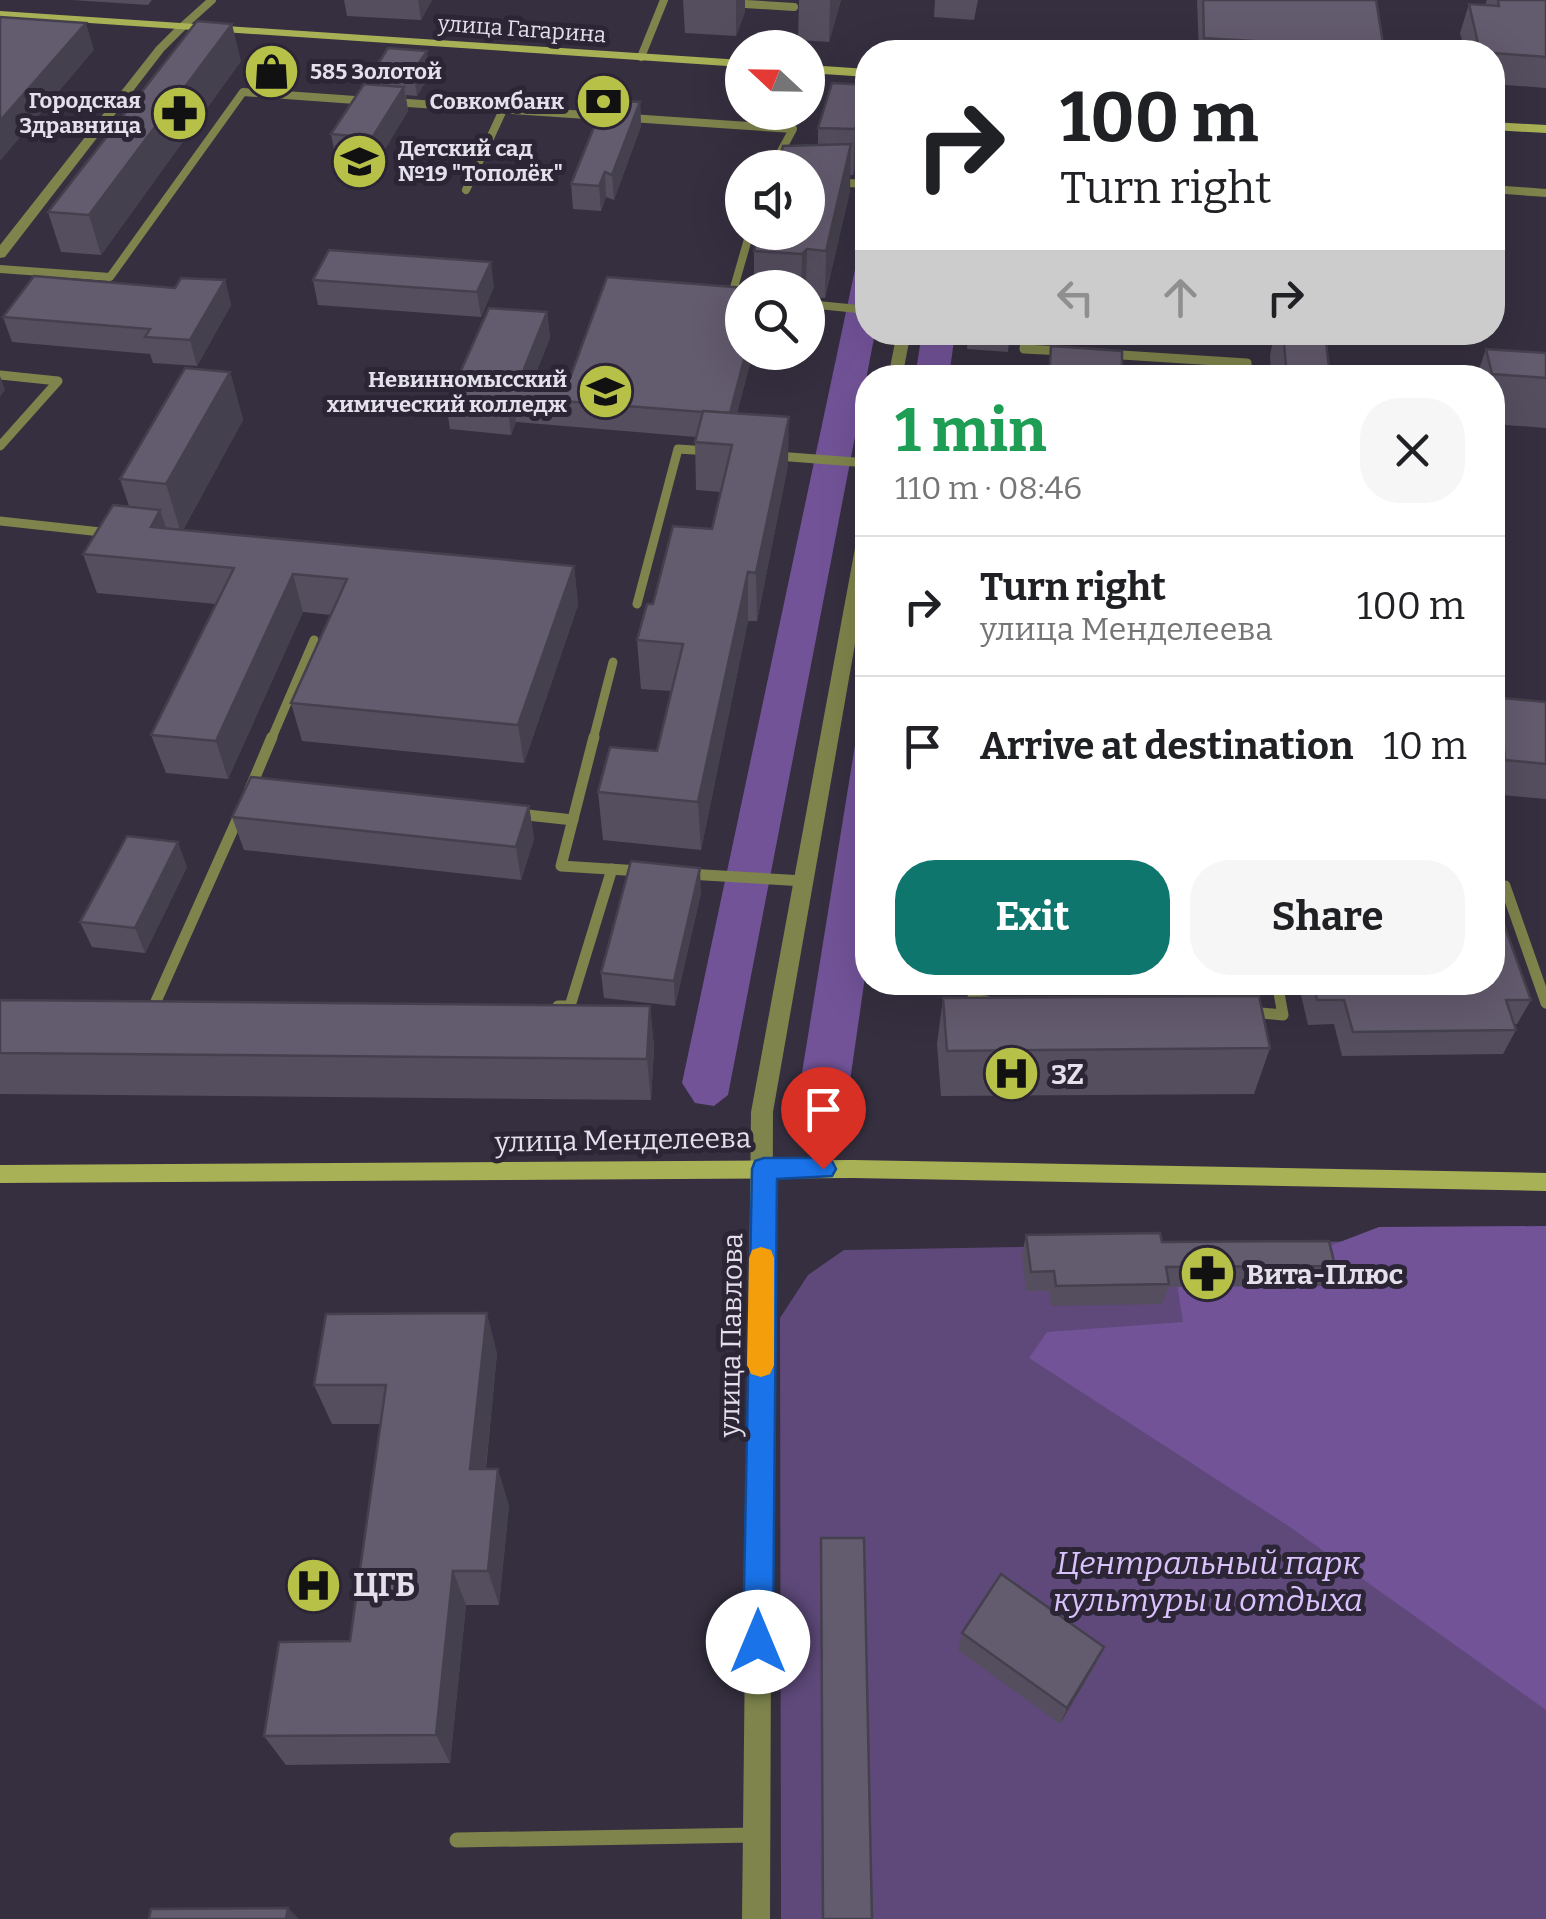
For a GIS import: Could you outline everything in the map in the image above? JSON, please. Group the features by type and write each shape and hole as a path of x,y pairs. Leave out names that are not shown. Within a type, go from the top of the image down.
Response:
{"main road":[{"name":"улица Гагарина","path":"0,14 725,63"},
{"name":"улица Гагарина","path":"0,26 725,75"},
{"path":"825,70 855,72"},
{"path":"825,81 855,82"},
{"path":"1505,116 1546,118"},
{"path":"1505,127 1546,130"},
{"name":"улица Менделеева","path":"0,1174 764,1169 1546,1182"}],"street":[{"path":"0,254 183,26"},
{"name":"улица Павлова","path":"756,1919 762,1112 855,626"}],"lane":[{"path":"183,26 212,0"},
{"path":"641,57 664,0"},
{"path":"715,2 794,7"},
{"path":"0,268 110,277 243,92 794,129 782,150"},
{"path":"466,190 503,110"},
{"path":"825,183 855,184"},
{"path":"1505,191 1546,193"},
{"path":"825,306 855,309"},
{"path":"1024,345 1024,349 1080,352"},
{"path":"1098,354 1247,365"},
{"path":"0,375 58,382 0,446"},
{"path":"638,604 678,449 716,452"},
{"path":"773,456 855,462"},
{"path":"0,521 124,534"},
{"path":"153,1008 314,640"},
{"path":"613,662 561,866 651,871"},
{"path":"252,786 270,788"},
{"path":"498,812 573,820"},
{"path":"550,1006 570,1006 612,869"},
{"path":"670,872 804,881"},
{"path":"1505,889 1546,1003"},
{"path":"973,995 973,1000 992,1001"},
{"path":"1243,1011 1284,1015 1280,995"},
{"path":"134,1008 172,1008"},
{"path":"457,1840 756,1835"}],"green space":[{"name":"Центральный парк культуры и отдыха","path":"1546,1238 1546,1919 781,1919 780,1318 808,1275 844,1250"}],"shaded area":[{"path":"855,269 855,345 873,345 869,365 855,365 855,437 728,1095 714,1106 695,1103 682,1083"},
{"path":"920,345 953,345 951,365 917,365"},
{"path":"855,745 855,995 862,995 850,1081 840,1093 815,1091 801,1079"},
{"path":"1546,1226 1546,1710 1290,1527 1029,1358 1047,1332 1183,1322 1173,1258 1198,1242 1332,1245 1379,1227"}],"building":[{"path":"1203,0 1376,0 1383,40 1237,40 1204,38"},
{"path":"1498,0 1546,0 1546,57 1505,54 1505,40 1477,40 1469,4 1499,6"},
{"path":"0,17 86,23 0,121"},
{"path":"197,21 232,24 89,215 48,212"},
{"path":"388,48 427,51 413,72 374,70"},
{"path":"832,83 855,84 855,129 825,128 825,106"},
{"path":"364,84 404,87 372,138 331,134"},
{"path":"605,100 640,102 612,175 605,172 599,186 571,184"},
{"path":"851,144 826,251 816,250 825,250 825,150 782,150 783,146"},
{"path":"329,250 491,262 477,292 313,280"},
{"path":"754,250 806,250 802,254"},
{"path":"34,276 175,288 181,278 225,280 190,340 145,337 150,329 3,317"},
{"path":"607,277 725,286 725,370 741,370 730,413 512,397 508,409 446,404 489,308 547,312 522,374 570,378"},
{"path":"1284,345 1326,345 1329,365 1286,365"},
{"path":"1051,346 1122,351 1122,365 1050,365"},
{"path":"1486,349 1546,353 1546,378 1505,375 1505,365 1490,365"},
{"path":"185,368 230,372 166,484 120,479"},
{"path":"703,411 789,417 756,573 748,572 698,802 598,792 610,747 657,751 683,644 637,640 647,604 653,604 673,526 712,529 732,445 695,442"},
{"path":"113,505 160,510 151,527 574,566 518,725 291,703 347,579 293,574 216,741 151,735 234,568 83,554"},
{"path":"1505,698 1546,702 1546,764 1505,760"},
{"path":"251,777 529,806 516,847 232,817"},
{"path":"127,836 178,842 135,928 80,922"},
{"path":"631,861 700,868 674,981 601,973"},
{"path":"1505,927 1531,1000 1506,1000 1516,1030 1353,1032 1344,1000 1317,1000 1316,995 1505,995"},
{"path":"1259,996 1270,1048 947,1051 943,998"},
{"path":"0,1000 650,1006 647,1059 0,1053"},
{"path":"1160,1233 1162,1242 1329,1241 1335,1266 1166,1267 1169,1284 1056,1286 1054,1271 1031,1272 1026,1235"},
{"path":"487,1313 470,1469 498,1469 488,1571 453,1571 436,1735 264,1736 279,1642 350,1641 386,1385 314,1385 326,1314"},
{"path":"821,1538 864,1538 872,1919 823,1919"},
{"path":"1001,1574 1104,1647 1067,1708 962,1633"},
{"path":"288,1908 286,1919 149,1919 151,1909"}],"slow traffic":[{"path":"761,1258 761,1365"}],"place":[{"name":"585 Золотой","path":"271,71"},
{"name":"Совкомбанк","path":"603,101"},
{"name":"Городская Здравница","path":"180,113"},
{"name":"Детский сад №19 \"Тополёк\"","path":"359,161"},
{"name":"Невинномысский химический колледж","path":"606,392"},
{"name":"3Z","path":"1012,1074"},
{"name":"Вита-Плюс","path":"1207,1274"},
{"name":"ЦГБ","path":"314,1585"}],"route":[{"path":"758,1642 764,1169 823,1169"}]}
